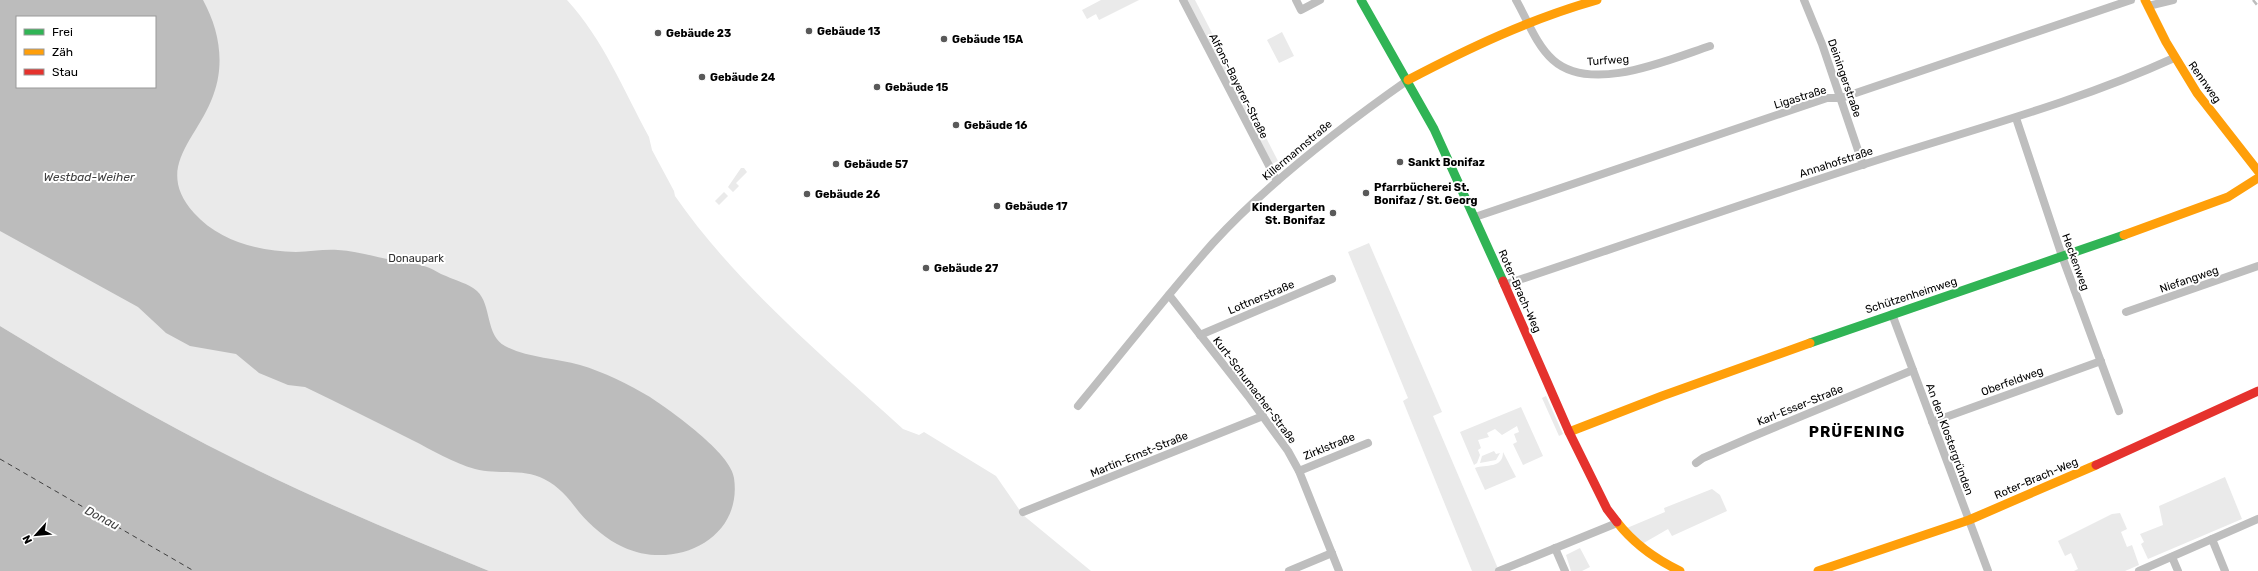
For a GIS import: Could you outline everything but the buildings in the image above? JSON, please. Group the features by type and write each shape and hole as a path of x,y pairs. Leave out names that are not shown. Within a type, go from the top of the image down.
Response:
{"street":[{"name":"Alfons-Bayerer-Straße","path":"1183,0 1277,181"},
{"path":"1296,0 1301,10 1320,0"},
{"name":"Roter-Brach-Weg","path":"1361,0 1408,80 1434,129 1596,490 1617,523 1635,543 1666,564 1680,571"},
{"name":"Turfweg","path":"1516,0 1551,58 1562,67 1574,72 1590,74 1624,72 1667,61 1710,46"},
{"name":"Killermannstraße","path":"1078,406 1214,242 1277,181 1356,116 1408,80 1488,39 1558,11 1597,0"},
{"name":"Deiningerstraße","path":"1804,0 1841,98 1862,165"},
{"name":"Ligastraße","path":"1475,218 1826,98 1841,98 2131,0"},
{"path":"2147,3 2173,0"},
{"name":"Rennweg","path":"2147,3 2174,58 2197,94 2258,171"},
{"name":"Annahofstraße","path":"1504,285 1862,165 2016,118 2140,73 2174,58"},
{"name":"Heckenweg","path":"2016,118 2062,256 2119,411"},
{"name":"Schützenheimweg","path":"1569,432 1627,408 1892,314 2207,206 2228,197 2258,178"},
{"name":"Niefangweg","path":"2126,312 2258,266"},
{"name":"Lottnerstraße","path":"1200,334 1332,279"},
{"name":"Kurt-Schumacher-Straße","path":"1169,295 1263,416 1288,451 1298,471 1339,571"},
{"name":"An den Klostergründen","path":"1892,314 1988,571"},
{"name":"Oberfeldweg","path":"1932,422 2101,361"},
{"name":"Karl-Esser-Straße","path":"1696,463 1703,458 1749,438 1913,370"},
{"name":"Roter-Brach-Weg","path":"1820,571 1969,520 2134,449 2258,391"},
{"name":"Martin-Ernst-Straße","path":"1024,512 1263,416"},
{"name":"Zirklstraße","path":"1298,471 1368,443"},
{"path":"2139,571 2258,519"},
{"path":"1498,571 1617,523"},
{"path":"2212,539 2225,571"},
{"path":"1555,548 1565,571"},
{"path":"1289,571 1332,554"},
{"path":"2172,557 2178,571"}],"green space":[{"name":"Donaupark","path":"0,0 567,0 591,31 612,66 649,137 652,150 674,191 675,196 725,259 812,347 903,429 919,435 924,432 996,476 1023,515 1091,571 489,571 330,504 237,460 117,396 0,326"},
{"path":"1101,0 1139,0 1099,20 1096,14 1087,19 1082,10"},
{"path":"1185,0 1195,0 1278,161 1270,165"},
{"path":"1282,32 1294,56 1279,63 1267,40"},
{"path":"741,168 744,168 747,172 736,183 739,186 733,192 728,187"},
{"path":"724,192 728,196 719,205 715,201"},
{"path":"1369,243 1442,412 1433,416 1499,571 1472,571 1403,401 1408,398 1348,252"},
{"path":"1546,396 1563,434 1559,436 1542,398"},
{"path":"1521,407 1543,456 1523,465 1513,444 1517,442 1514,434 1519,432 1517,426 1502,435 1495,429 1487,433 1489,437 1478,440 1481,448 1478,450 1480,455 1477,463 1474,465 1460,432"},
{"path":"1494,451 1496,454 1500,453 1496,460 1480,463 1482,456"},
{"path":"1503,452 1516,477 1485,490 1475,468 1497,463 1500,461"},
{"path":"2225,477 2242,519 2148,559 2141,544 2144,542 2140,534 2163,525 2159,506"},
{"path":"1712,489 1720,495 1727,511 1672,536 1668,529 1642,544 1627,528 1665,512 1664,508"},
{"path":"2120,513 2127,529 2121,532 2127,547 2132,545 2139,565 2125,571 2074,571 2078,569 2071,553 2065,556 2058,541 2112,514"},
{"path":"1580,548 1590,567 1582,571 1571,571 1566,555"}],"water":[{"name":"Westbad-Weiher","path":"0,0 203,0 214,24 220,62 216,88 211,101 182,156 178,169 178,183 183,197 194,213 204,223 228,238 254,247 268,250 296,252 332,250 359,253 423,266 470,286 482,297 494,335 505,346 523,353 580,365 616,379 650,397 699,433 723,457 734,478 734,500 728,518 716,533 701,545 683,552 663,555 643,553 623,547 594,527 583,517 564,494 544,479 528,474 484,471 459,463 305,387 288,385 259,373 236,354 190,346 166,333 138,307 0,231"},
{"name":"Donau","path":"0,326 117,396 237,460 330,504 489,571 0,571"}],"ferry route":[{"path":"0,459 194,571"}],"railway":[{"path":"2253,0 2258,6"}],"traffic: fast":[{"path":"1361,0 1434,129 1503,281"},
{"path":"1810,343 2124,235"}],"traffic: slow":[{"path":"1408,80 1500,35 1548,16 1597,0"},
{"path":"2145,0 2166,42 2197,93 2258,171"},
{"path":"2124,235 2228,197 2258,178"},
{"path":"1569,432 1662,396 1810,343"},
{"path":"1818,571 1969,520 2096,465"},
{"path":"1617,522 1638,544 1662,561 1680,571"}],"traffic: jam":[{"path":"1503,281 1569,432 1607,509 1617,522"},
{"path":"2096,465 2258,391"}],"place":[{"name":"Gebäude 13","path":"809,31"},
{"name":"Gebäude 23","path":"658,33"},
{"name":"Gebäude 15A","path":"944,39"},
{"name":"Gebäude 24","path":"702,77"},
{"name":"Gebäude 15","path":"877,87"},
{"name":"Gebäude 16","path":"956,125"},
{"name":"Sankt Bonifaz","path":"1400,162"},
{"name":"Gebäude 57","path":"836,164"},
{"name":"Pfarrbücherei St. Bonifaz / St. Georg","path":"1366,193"},
{"name":"Gebäude 26","path":"807,194"},
{"name":"Gebäude 17","path":"997,206"},
{"name":"Kindergarten St. Bonifaz","path":"1333,213"},
{"name":"Gebäude 27","path":"926,268"}],"district":[{"name":"PRÜFENING","path":"1857,432"}]}
